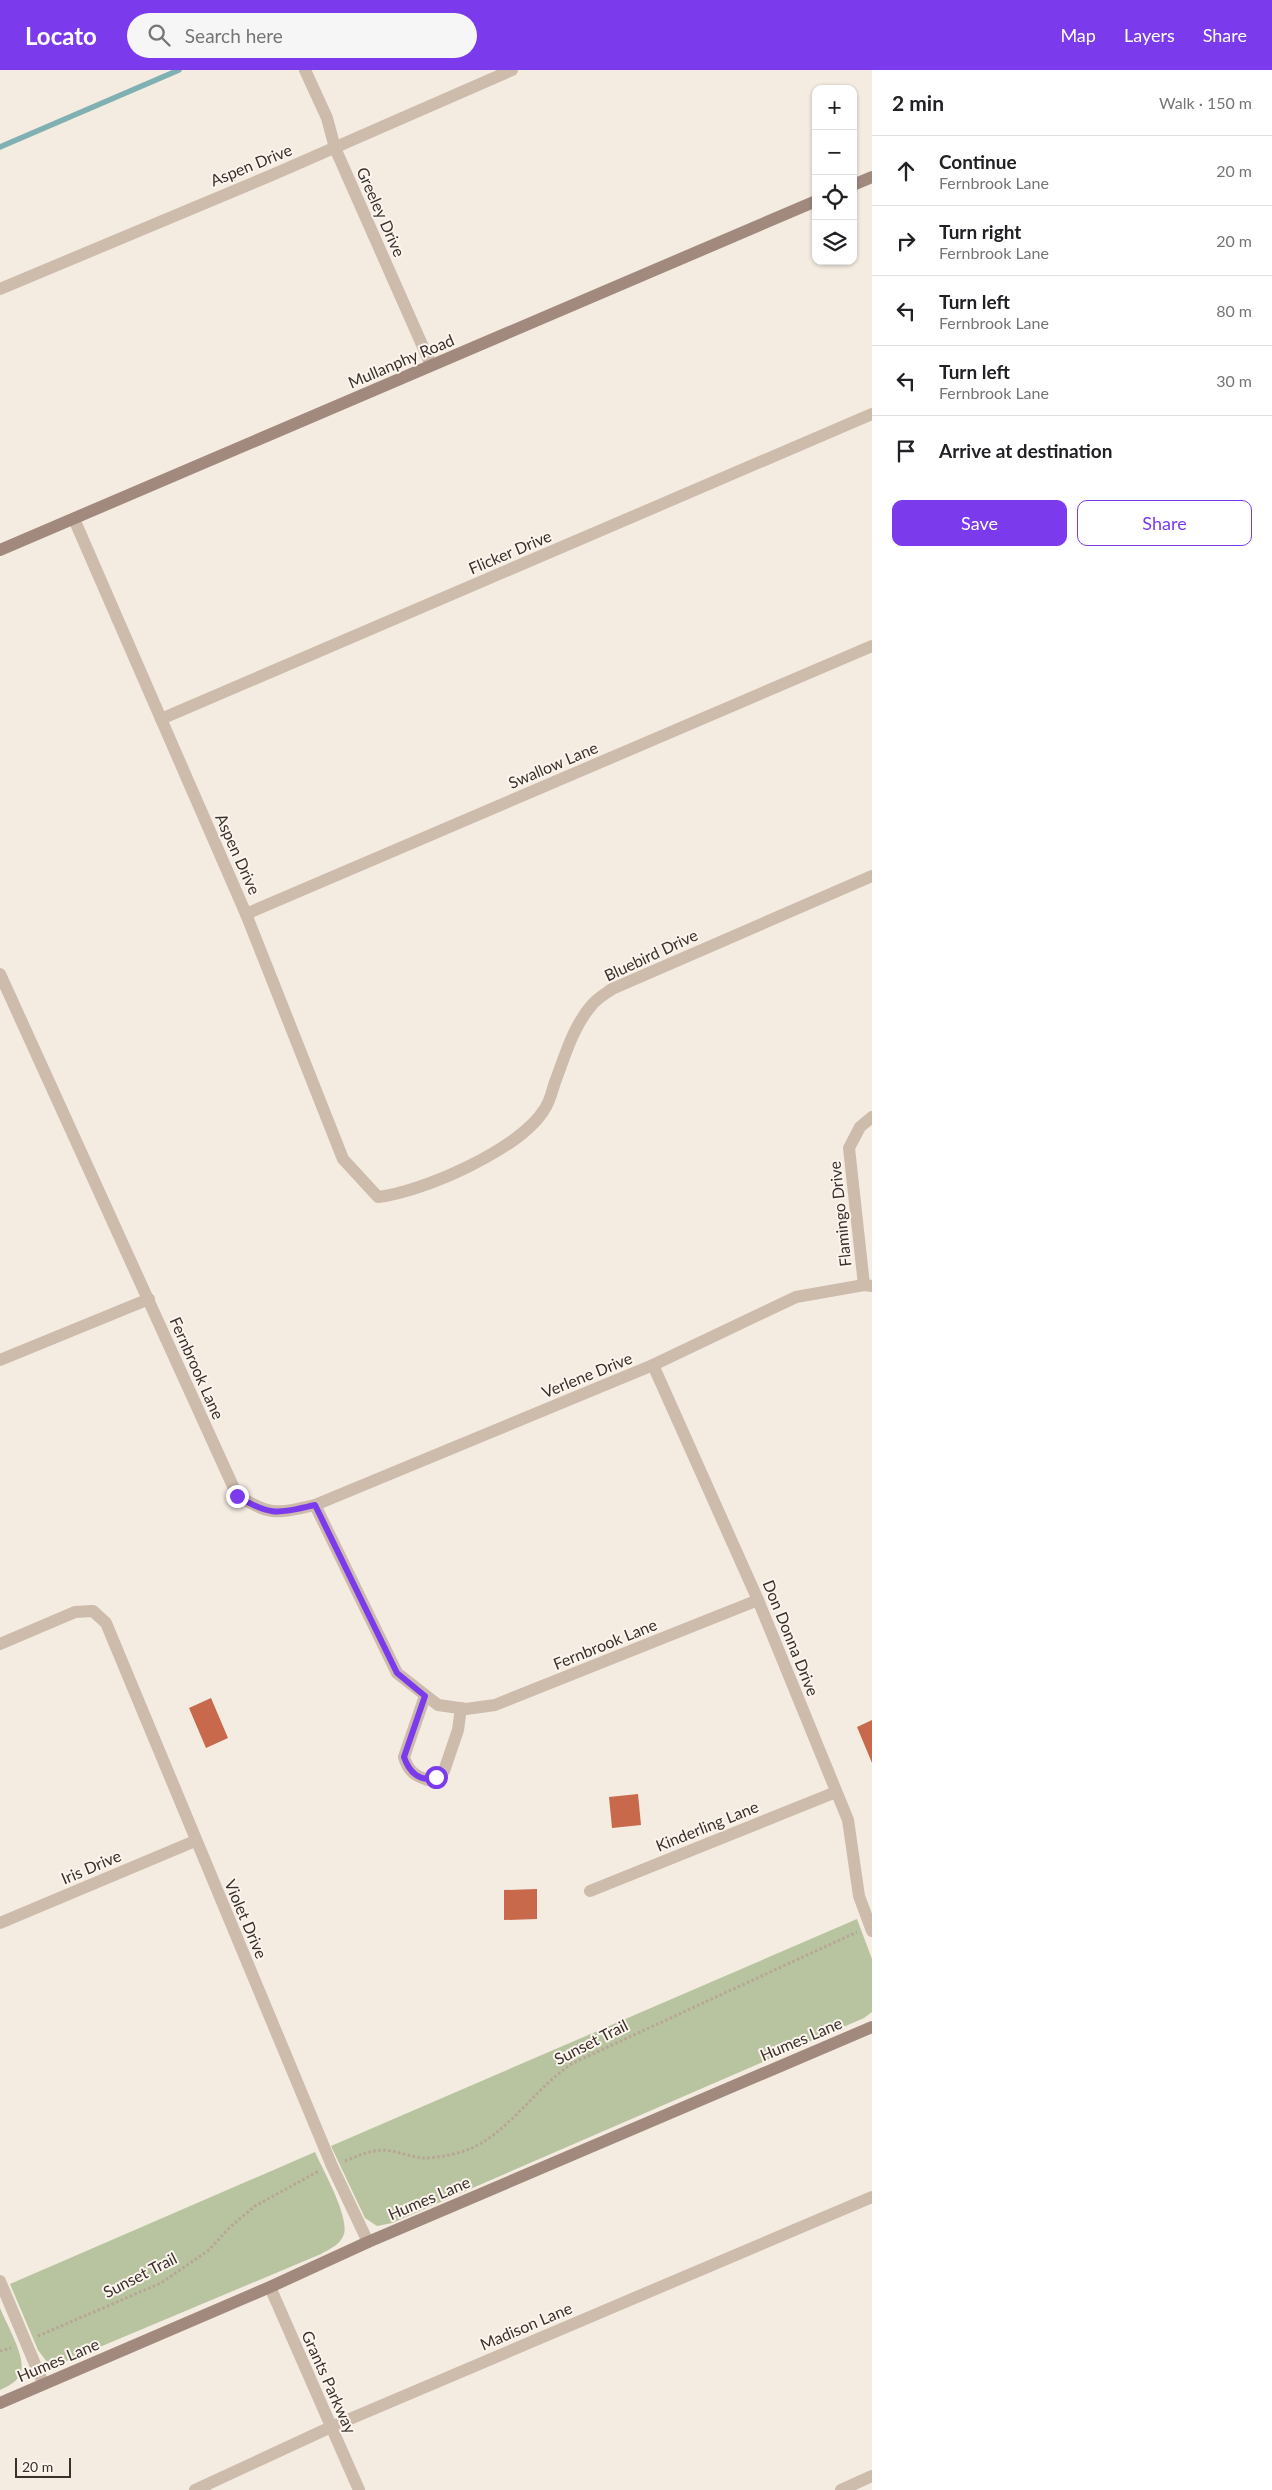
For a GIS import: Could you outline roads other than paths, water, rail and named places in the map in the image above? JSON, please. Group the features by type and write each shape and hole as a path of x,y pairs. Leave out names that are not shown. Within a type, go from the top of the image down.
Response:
{"street":[{"name":"Greeley Drive","path":"305,70 327,118 335,148 432,365"},
{"name":"Aspen Drive","path":"0,289 335,148 512,70"},
{"path":"857,183 872,177"},
{"name":"Mullanphy Road","path":"0,550 812,203"},
{"name":"Flicker Drive","path":"161,719 872,414"},
{"name":"Aspen Drive","path":"74,519 246,914 343,1159 378,1196"},
{"name":"Swallow Lane","path":"246,914 872,646"},
{"name":"Bluebird Drive","path":"378,1196 399,1195 428,1184 509,1145 529,1128 545,1110 575,1031 591,1005 612,989 872,876"},
{"name":"Fernbrook Lane","path":"0,974 237,1496 257,1508 276,1513 315,1505 397,1673 438,1704 461,1708 495,1705 758,1600"},
{"name":"Flamingo Drive","path":"868,1285 849,1148 860,1127 872,1117"},
{"name":"Verlene Drive","path":"315,1505 653,1365 796,1296 868,1285"},
{"path":"0,1360 149,1299"},
{"name":"Don Donna Drive","path":"653,1365 758,1600 848,1820 866,1931"},
{"name":"Violet Drive","path":"0,1644 75,1612 93,1611 106,1623 195,1841 332,2166 368,2242"},
{"path":"425,1696 404,1757 411,1772 428,1780 444,1771 458,1730 461,1708"},
{"name":"Kinderling Lane","path":"590,1891 836,1792"},
{"name":"Iris Drive","path":"0,1923 195,1841"},
{"name":"Humes Lane","path":"0,2402 368,2242 872,2027"},
{"name":"Madison Lane","path":"195,2490 331,2427 872,2197"},
{"path":"0,2281 44,2383"},
{"name":"Grants Parkway","path":"270,2286 359,2490"},
{"path":"841,2490 872,2476"}],"waterway":[{"path":"0,147 179,70"}]}
